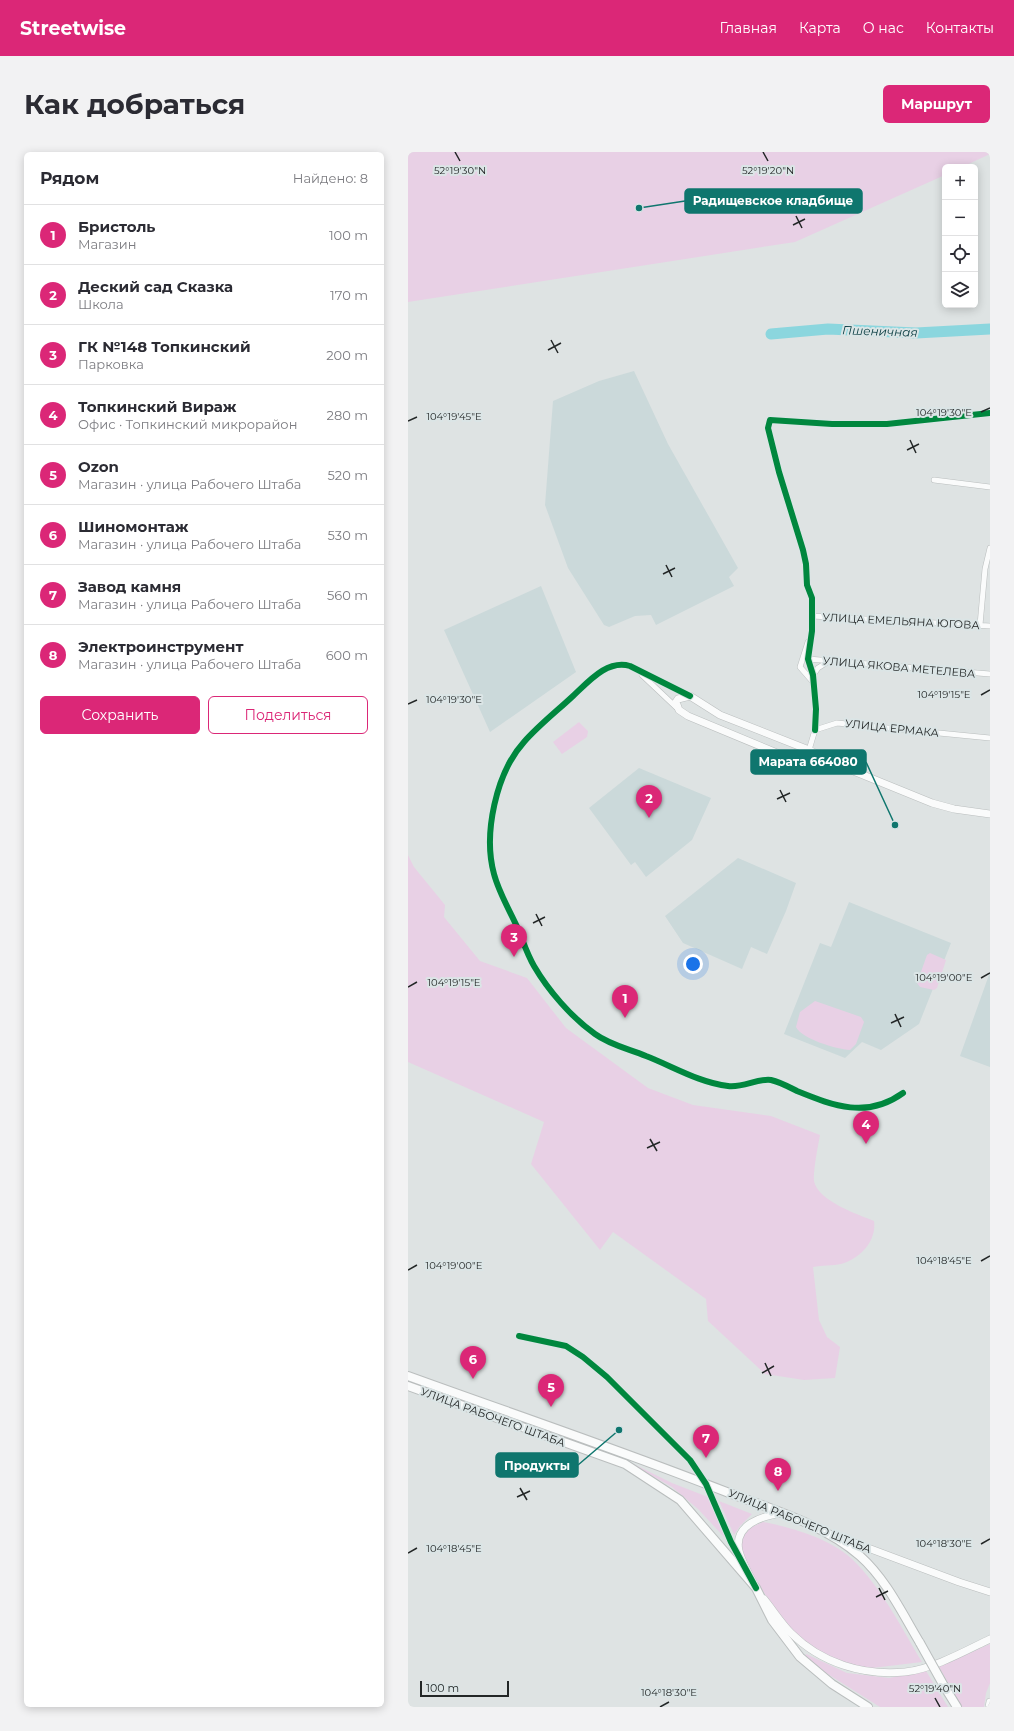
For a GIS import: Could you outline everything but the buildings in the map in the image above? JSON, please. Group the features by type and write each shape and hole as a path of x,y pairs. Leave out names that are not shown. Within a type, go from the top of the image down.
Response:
{"main road":[{"path":"841,766 794,760 759,747 679,710 676,702 678,699 690,696 720,715 809,750 841,766 936,805 954,810 990,814"},
{"name":"УЛИЦА РАБОЧЕГО ШТАБА","path":"408,1376 706,1484 782,1513 828,1533 959,1582 990,1592"},
{"name":"УЛИЦА РАБОЧЕГО ШТАБА","path":"408,1386 625,1464 680,1500 756,1588 791,1633 825,1658 841,1666 882,1673 906,1672 942,1662 990,1639"},
{"path":"782,1513 756,1519 748,1524 739,1541 739,1550 772,1620 800,1657 832,1684 868,1707"},
{"path":"828,1533 859,1555 871,1567 888,1589 957,1707"},
{"path":"989,1707 990,1702"}],"street":[{"path":"809,750 815,730 816,709 813,675 808,659 812,631 812,598 807,585 806,564 803,550 772,446 768,428 770,420 832,424 887,424 990,413"},
{"path":"934,480 990,487"},
{"path":"980,625 985,569 990,548"},
{"name":"УЛИЦА ЕМЕЛЬЯНА ЮГОВА","path":"812,616 990,626"},
{"path":"812,631 800,667 813,682"},
{"name":"УЛИЦА ЯКОВА МЕТЕЛЕВА","path":"808,659 990,674"},
{"path":"813,675 818,668 829,661"},
{"path":"690,696 622,663 614,665 596,676 523,743 508,768 498,790 491,825 490,850 494,874 533,964 570,1012 595,1035 696,1077 729,1086 744,1086 770,1080 824,1102 845,1108 876,1106 903,1093"},
{"path":"639,671 666,700 679,710"},
{"name":"УЛИЦА ЕРМАКА","path":"815,730 837,723 990,738"},
{"path":"519,1336 566,1346 582,1357 607,1377 690,1460 706,1484 731,1542 756,1588"}],"shaded area":[{"path":"408,152 990,152 990,154 968,164 942,164 942,176 795,242 408,302"},
{"path":"634,371 668,444 738,568 729,577 734,586 656,625 651,615 635,616 609,627 604,625 568,568 545,505 553,401 599,381"},
{"path":"541,586 576,672 490,732 444,630"},
{"path":"579,722 588,731 587,737 562,754 553,742"},
{"path":"639,768 711,798 692,840 646,877 635,862 631,865 589,808"},
{"path":"408,855 414,867 445,905 444,917 480,961 527,978 566,1028 648,1088 693,1105 771,1116 820,1135 814,1177 817,1188 830,1201 849,1211 874,1221 873,1235 870,1242 855,1258 841,1264 813,1267 819,1320 827,1337 840,1347 835,1378 804,1380 765,1374 708,1321 706,1299 613,1232 600,1250 531,1164 544,1122 408,1062"},
{"path":"738,858 796,883 786,911 767,954 751,947 742,969 683,943 665,916"},
{"path":"849,902 951,943 919,1024 881,1050 862,1042 845,1058 784,1034 820,943 831,947"},
{"path":"930,953 946,960 937,988 934,990 920,987 917,983 927,955"},
{"path":"990,972 990,1067 960,1056"},
{"path":"815,1001 861,1017 864,1022 856,1044 850,1050 836,1048 820,1043 805,1036 796,1027 800,1012"},
{"path":"408,1379 603,1449 672,1483 708,1497 725,1538 698,1509 672,1487 626,1461 408,1382"},
{"path":"719,1501 752,1514 740,1526 734,1535"},
{"path":"763,1522 786,1527 810,1535 833,1545 852,1559 873,1582 882,1595 922,1662 872,1668 834,1662 801,1639 774,1609 740,1553 741,1540 750,1528"},
{"path":"990,1644 990,1683 986,1693 984,1707 962,1707 939,1667"},
{"path":"806,1654 847,1673 889,1678 926,1671 948,1707 880,1707 804,1659"}],"waterway":[{"name":"Пшеничная","path":"771,334 828,329 916,333 990,329"}],"cycle path":[{"path":"815,730 816,709 813,675 808,659 812,631 812,598 807,585 806,564 803,550 779,472 768,428 770,420 832,424 887,424 990,413"},
{"path":"690,696 630,666 622,665 607,668 592,678 536,730 514,755 499,787 494,805 491,823 491,858 494,874 499,888 527,952 540,975 561,1003 577,1020 595,1034 613,1044 646,1056 697,1078 728,1086 761,1080 771,1080 837,1105 863,1108 876,1106 890,1101 903,1093"},
{"path":"519,1336 566,1346 583,1357 607,1377 690,1460 706,1484 731,1542 756,1588"}],"place":[{"name":"Радищевское кладбище","path":"639,208"},
{"name":"Деский сад Сказка","path":"649,818"},
{"name":"Марата 664080","path":"895,825"},
{"name":"ГК №148 Топкинский","path":"514,957"},
{"name":"Бристоль","path":"625,1018"},
{"name":"Топкинский Вираж","path":"866,1144"},
{"name":"Шиномонтаж","path":"473,1379"},
{"name":"Ozon","path":"551,1407"},
{"name":"Продукты","path":"619,1430"},
{"name":"Завод камня","path":"706,1458"},
{"name":"Электроинструмент","path":"778,1491"}]}
